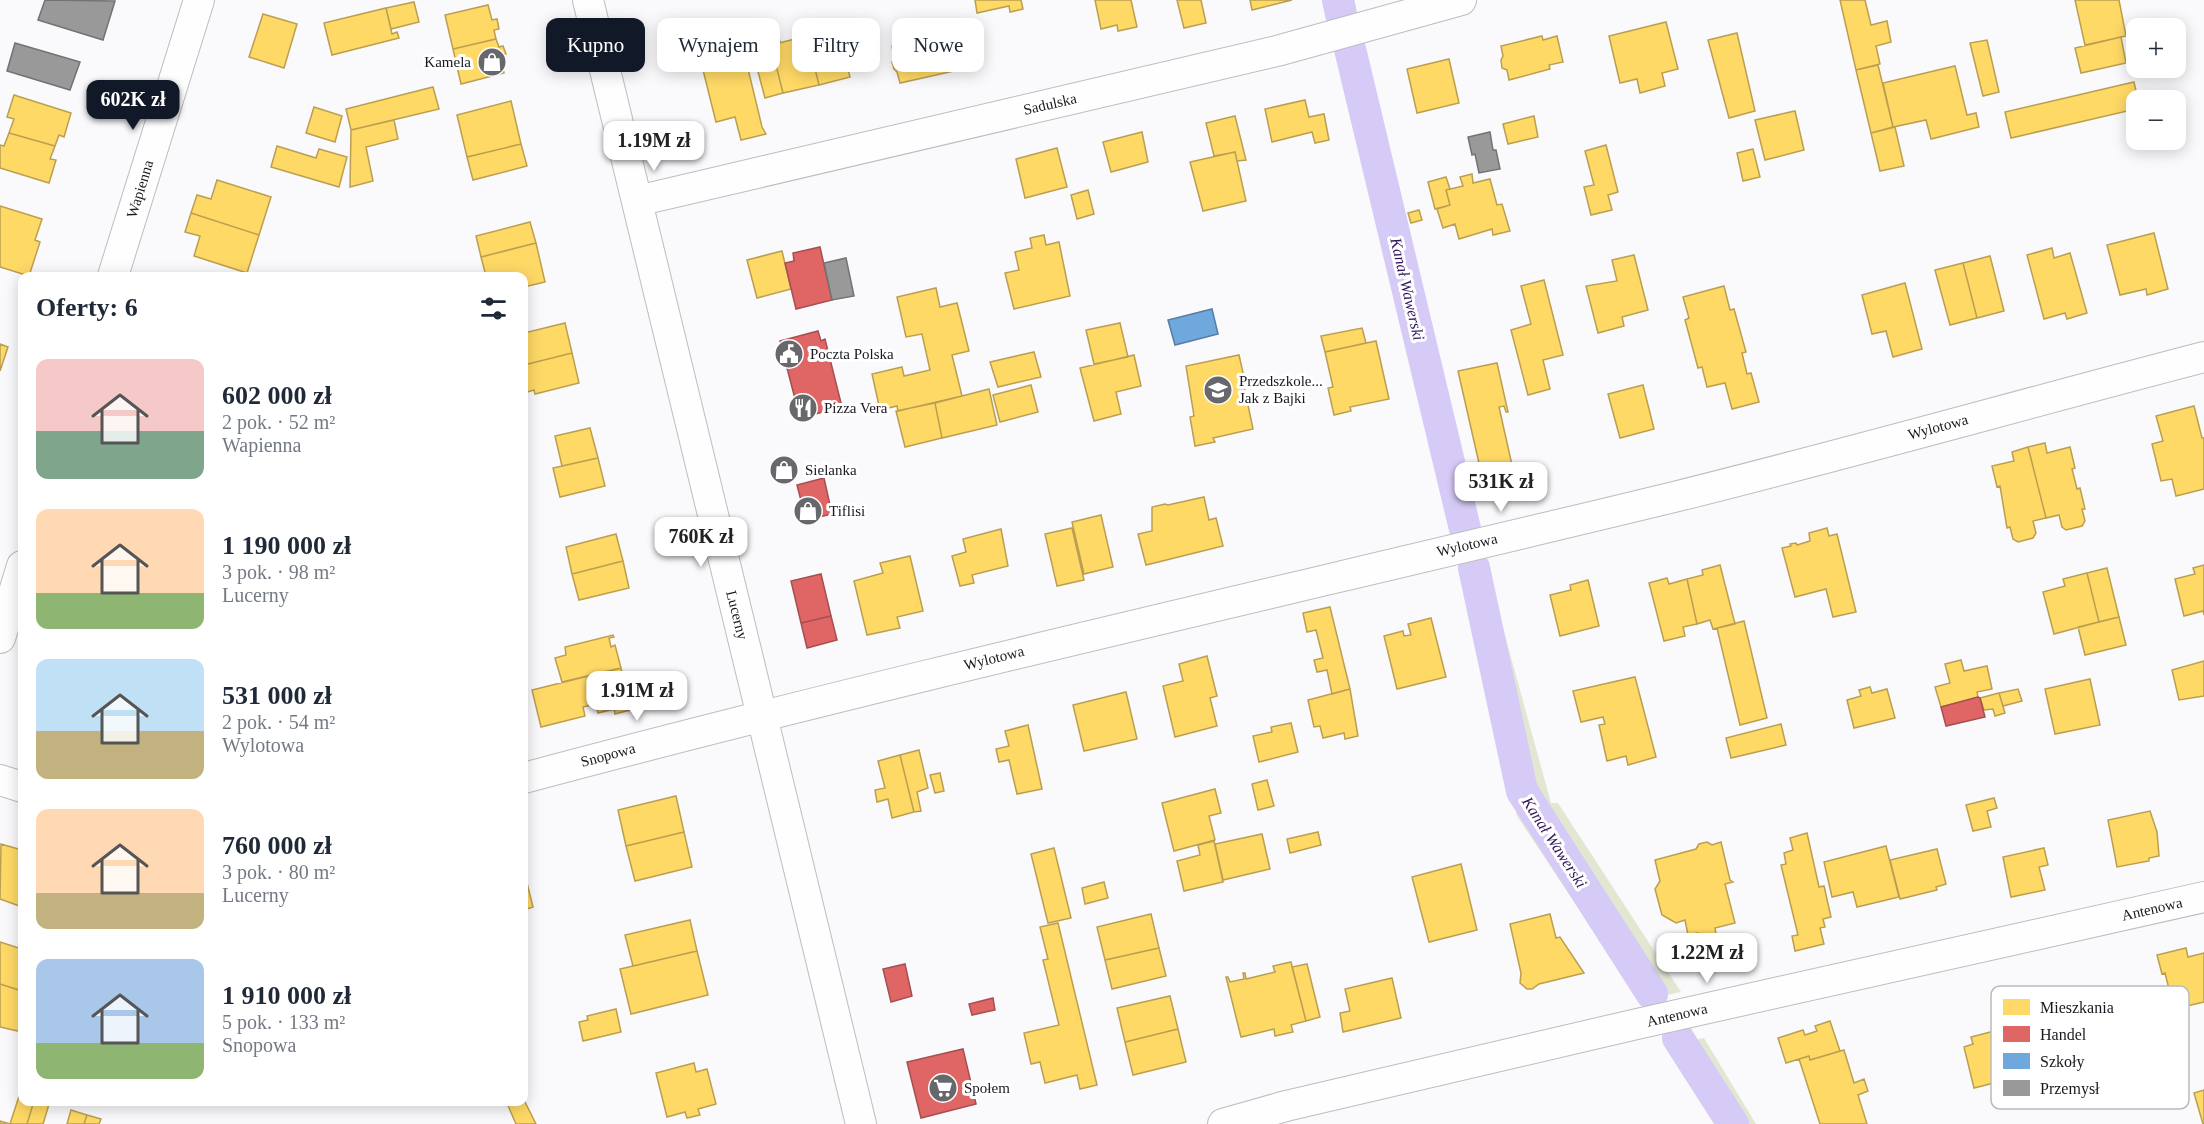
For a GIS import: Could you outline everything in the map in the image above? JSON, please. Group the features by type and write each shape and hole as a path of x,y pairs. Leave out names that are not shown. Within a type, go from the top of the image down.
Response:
{"street":[{"name":"Wapienna","path":"114,272 199,0"},
{"name":"Lucerny","path":"588,0 861,1124"},
{"name":"Sadulska","path":"637,201 1277,51 1461,0"},
{"name":"Wylotowa","path":"762,715 1222,603 1677,496 2204,357"},
{"path":"0,638 18,579"},
{"name":"Snopowa","path":"528,777 762,715"},
{"path":"0,780 18,786"},
{"name":"Antenowa","path":"1223,1124 1286,1106 1637,1024 2204,897"}],"green space":[{"path":"1364,45 1475,529 1458,532 1398,291 1392,291 1338,51"},
{"path":"1484,559 1551,803 1558,803 1681,992 1640,1001 1517,816 1459,565"},
{"path":"1704,1038 1756,1124 1723,1124 1672,1045"}],"building: Mieszkania":[{"path":"975,0 1021,0 1023,9 1010,12 1009,6 977,13"},
{"path":"1095,0 1131,0 1137,27 1118,31 1117,25 1101,29"},
{"path":"1177,0 1201,0 1206,23 1184,28"},
{"path":"1250,0 1292,0 1252,10"},
{"path":"1840,0 1865,0 1871,25 1887,21 1891,42 1876,46 1880,64 1856,70"},
{"path":"2075,0 2119,0 2126,36 2085,45"},
{"path":"414,2 419,22 391,29 386,8"},
{"path":"488,5 492,20 497,19 499,29 494,30 496,39 453,49 445,15"},
{"path":"386,8 392,34 397,32 399,38 332,55 324,23"},
{"path":"263,14 297,24 284,68 249,57"},
{"path":"1666,22 1678,69 1662,73 1665,86 1640,93 1637,79 1620,83 1609,36"},
{"path":"1737,33 1755,111 1729,118 1708,40"},
{"path":"1542,36 1543,40 1557,36 1563,62 1549,65 1550,69 1509,80 1507,70 1502,68 1501,46"},
{"path":"2121,37 2126,63 2081,73 2075,48"},
{"path":"496,39 499,47 503,46 506,54 500,55 504,73 461,84 453,49"},
{"path":"792,40 792,72 816,72 819,85 783,93 778,72 780,72 780,43"},
{"path":"1987,40 1999,92 1983,96 1970,43"},
{"path":"1449,59 1459,103 1417,113 1407,69"},
{"path":"1878,65 1893,127 1871,133 1856,70"},
{"path":"1955,66 1967,115 1976,113 1979,127 1931,139 1926,120 1893,127 1883,83"},
{"path":"704,72 749,72 762,127 766,134 741,140 735,117 716,122"},
{"path":"758,72 778,72 783,93 765,98"},
{"path":"816,72 849,72 850,77 819,85"},
{"path":"897,72 950,72 900,83"},
{"path":"2134,82 2136,90 2126,90 2126,111 2011,138 2005,112"},
{"path":"433,87 439,109 351,130 346,109"},
{"path":"14,95 71,113 64,137 59,135 55,146 9,133 14,119 7,117"},
{"path":"1305,100 1309,117 1324,114 1329,140 1315,143 1312,132 1272,142 1265,109"},
{"path":"511,101 521,144 467,157 457,115"},
{"path":"314,107 342,116 335,142 306,133"},
{"path":"1795,111 1804,150 1765,160 1755,120"},
{"path":"1235,116 1246,160 1237,161 1235,152 1214,156 1206,123"},
{"path":"1534,116 1538,137 1508,144 1503,124"},
{"path":"394,120 398,139 366,147 373,181 350,187 351,130"},
{"path":"1895,127 1904,166 1880,171 1871,133"},
{"path":"1142,132 1148,162 1111,172 1103,142"},
{"path":"9,133 55,146 50,159 56,160 49,183 0,168 0,145 4,146"},
{"path":"521,144 527,166 473,180 467,157"},
{"path":"1606,145 1618,192 1608,195 1612,210 1591,215 1584,187 1594,185 1585,151"},
{"path":"277,146 316,158 319,149 347,157 339,187 271,167"},
{"path":"1057,148 1067,187 1025,198 1016,159"},
{"path":"1753,149 1760,177 1743,181 1737,153"},
{"path":"1235,152 1246,201 1203,211 1190,162"},
{"path":"1472,174 1473,183 1490,179 1497,205 1502,204 1510,231 1493,235 1492,229 1459,239 1455,224 1443,228 1437,209 1450,205 1446,190 1463,186 1460,177"},
{"path":"1446,177 1450,189 1446,190 1450,205 1435,209 1428,182"},
{"path":"217,180 271,197 259,235 191,213 197,195 211,199"},
{"path":"1088,190 1094,214 1077,219 1071,195"},
{"path":"0,206 42,219 35,240 40,242 30,272 18,273 0,267"},
{"path":"1419,210 1422,220 1411,223 1408,213"},
{"path":"191,213 259,235 247,272 244,272 194,256 200,236 185,232"},
{"path":"530,222 536,243 481,257 476,236"},
{"path":"2154,233 2168,289 2147,295 2146,289 2120,295 2107,245"},
{"path":"1044,235 1046,245 1059,242 1070,296 1014,309 1005,273 1019,270 1015,252 1032,248 1030,238"},
{"path":"536,243 545,282 528,286 528,272 485,272 481,257"},
{"path":"2052,248 2054,258 2070,253 2087,313 2067,319 2065,313 2044,319 2027,255"},
{"path":"782,251 791,289 757,298 747,260"},
{"path":"1634,255 1648,310 1622,317 1624,326 1598,333 1586,286 1617,281 1612,260"},
{"path":"1990,256 2004,311 1977,318 1963,263"},
{"path":"1963,263 1977,318 1950,325 1935,270"},
{"path":"1544,280 1563,355 1543,360 1550,389 1528,395 1511,330 1531,324 1521,286"},
{"path":"1905,283 1922,349 1893,357 1886,331 1872,334 1862,295"},
{"path":"1724,286 1730,310 1734,309 1746,352 1742,353 1747,374 1751,373 1759,402 1732,409 1725,383 1707,387 1702,367 1698,368 1685,320 1689,318 1683,297"},
{"path":"936,288 940,307 957,303 969,351 952,355 962,396 898,411 897,406 880,410 872,374 902,367 904,376 930,370 922,334 906,337 897,297"},
{"path":"565,323 572,353 528,364 528,332"},
{"path":"1120,323 1128,357 1094,364 1086,330"},
{"path":"1362,328 1366,343 1325,352 1321,336"},
{"path":"1376,341 1389,399 1350,407 1351,411 1334,415 1328,388 1333,387 1325,352"},
{"path":"0,344 8,347 0,371"},
{"path":"1034,352 1041,377 998,387 990,362"},
{"path":"572,353 579,383 535,394 534,390 528,392 528,364"},
{"path":"1134,355 1141,386 1116,392 1121,414 1094,421 1080,368"},
{"path":"1239,355 1253,429 1213,438 1215,442 1195,446 1190,417 1194,416 1186,366"},
{"path":"1497,363 1508,412 1504,406 1499,407 1512,465 1481,472 1458,371"},
{"path":"1031,385 1038,412 1000,422 993,395"},
{"path":"1643,385 1654,429 1620,438 1608,394"},
{"path":"989,389 997,425 942,438 935,403"},
{"path":"935,403 942,438 905,447 896,411"},
{"path":"2194,406 2202,438 2204,438 2204,489 2176,496 2172,479 2161,481 2152,444 2163,441 2156,416"},
{"path":"590,428 598,458 562,466 555,436"},
{"path":"2045,443 2047,453 2070,447 2075,468 2072,469 2085,509 2082,509 2085,521 2082,526 2066,530 2062,527 2059,515 2046,518 2028,447"},
{"path":"2028,447 2046,518 2033,521 2036,533 2033,538 2018,542 2013,539 2010,527 2007,528 2000,486 1997,487 1992,466 2014,461 2012,452"},
{"path":"598,458 605,486 560,497 553,468"},
{"path":"1204,497 1209,520 1216,518 1223,546 1146,565 1138,534 1152,531 1152,507"},
{"path":"1101,515 1113,567 1084,574 1072,522"},
{"path":"1072,528 1084,580 1057,586 1045,534"},
{"path":"1827,528 1829,536 1837,534 1856,612 1833,617 1826,589 1795,597 1782,548 1791,546 1790,544 1796,543 1797,545 1810,541 1809,533"},
{"path":"1001,529 1008,566 972,575 974,583 960,586 952,556 966,552 963,539"},
{"path":"616,534 623,561 572,574 566,547"},
{"path":"910,556 923,611 897,617 900,628 867,635 854,581 883,573 880,563"},
{"path":"623,561 629,588 579,600 572,574"},
{"path":"1720,565 1735,624 1713,629 1710,620 1697,624 1687,579 1703,575 1702,570"},
{"path":"2204,565 2204,615 2203,611 2184,616 2175,579 2195,574 2193,568"},
{"path":"2107,568 2119,617 2099,622 2087,573"},
{"path":"2087,573 2099,622 2054,634 2043,592 2065,586 2063,579"},
{"path":"1667,578 1669,584 1687,579 1697,624 1683,627 1685,636 1664,641 1649,583"},
{"path":"1588,580 1599,626 1560,636 1550,595 1571,590 1570,585"},
{"path":"1330,607 1350,689 1332,694 1327,670 1317,672 1314,660 1323,658 1316,630 1307,632 1303,613"},
{"path":"2119,617 2126,645 2085,655 2078,627"},
{"path":"1431,618 1446,677 1397,689 1384,636 1403,631 1404,636 1411,635 1408,624"},
{"path":"1744,621 1767,718 1740,725 1717,628"},
{"path":"613,635 614,637 609,638 611,647 615,645 621,668 562,682 555,658 566,655 565,647"},
{"path":"1207,656 1217,696 1210,698 1217,726 1175,737 1163,686 1183,681 1179,664"},
{"path":"1961,660 1964,671 1987,666 1992,689 1977,692 1978,697 1941,707 1935,687 1950,683 1945,664"},
{"path":"2204,661 2204,696 2179,700 2172,670"},
{"path":"621,668 627,694 645,689 649,705 615,714 614,709 598,713 596,704 583,707 585,716 541,727 532,690"},
{"path":"1635,677 1656,757 1628,765 1626,756 1607,761 1599,725 1605,724 1603,717 1581,722 1573,691"},
{"path":"2090,679 2100,725 2055,734 2045,689"},
{"path":"1870,687 1872,693 1887,689 1895,718 1854,728 1847,700 1861,696 1859,690"},
{"path":"1350,689 1358,736 1345,739 1344,733 1323,738 1320,726 1314,727 1308,700"},
{"path":"2018,689 2022,701 2003,706 1999,693"},
{"path":"1126,692 1137,739 1084,751 1073,705"},
{"path":"1999,693 2005,713 1995,716 1993,709 1984,710 1980,698"},
{"path":"1291,723 1298,752 1259,762 1253,736 1272,732 1271,727"},
{"path":"1781,724 1786,745 1731,758 1726,738"},
{"path":"1028,725 1042,789 1017,794 1009,760 999,762 996,749 1009,746 1005,731"},
{"path":"919,750 928,788 917,792 921,811 914,812 900,755"},
{"path":"900,755 914,812 892,818 888,799 877,802 875,790 885,788 878,761"},
{"path":"940,773 944,791 935,793 930,775"},
{"path":"1267,780 1274,806 1258,810 1252,784"},
{"path":"1215,789 1221,813 1209,816 1215,840 1174,851 1162,803"},
{"path":"676,796 684,832 626,846 618,810"},
{"path":"1994,798 1997,808 1987,811 1991,827 1973,831 1966,805"},
{"path":"2150,811 2157,832 2159,856 2149,858 2149,861 2117,867 2108,820"},
{"path":"684,832 692,867 635,881 626,846"},
{"path":"1318,832 1321,845 1290,853 1287,839"},
{"path":"1807,833 1819,887 1824,886 1831,917 1823,919 1825,927 1820,928 1824,944 1795,951 1792,936 1798,935 1781,865 1786,864 1784,853 1793,850 1790,838"},
{"path":"1262,834 1270,869 1223,880 1215,844"},
{"path":"1214,841 1223,882 1184,891 1177,861 1200,855 1198,845"},
{"path":"1707,842 1712,845 1721,842 1730,880 1733,882 1725,884 1735,923 1715,928 1716,934 1699,938 1698,933 1688,935 1685,920 1676,923 1662,915 1655,889 1660,881 1655,860 1696,849 1699,844"},
{"path":"1,844 18,849 18,906 0,899"},
{"path":"1886,846 1899,897 1857,907 1853,892 1832,897 1824,862"},
{"path":"1054,848 1071,918 1048,923 1031,854"},
{"path":"2044,848 2048,865 2039,867 2045,890 2011,897 2003,857"},
{"path":"1937,849 1946,884 1936,887 1937,890 1900,899 1890,860"},
{"path":"1461,864 1477,930 1429,942 1412,877"},
{"path":"1104,882 1108,898 1085,904 1082,888"},
{"path":"528,887 533,907 528,909"},
{"path":"1151,914 1159,948 1105,960 1097,927"},
{"path":"1550,914 1556,938 1560,937 1584,973 1527,989 1520,983 1521,973 1510,924"},
{"path":"690,920 697,951 633,966 625,935"},
{"path":"1058,923 1097,1085 1080,1089 1077,1075 1045,1083 1040,1062 1031,1064 1024,1033 1059,1025 1043,960 1048,959 1040,927"},
{"path":"0,942 18,948 18,990 0,984"},
{"path":"1159,948 1166,976 1112,989 1105,960"},
{"path":"2186,948 2188,957 2204,953 2204,1002 2189,1006 2189,986 2168,986 2157,955"},
{"path":"697,951 708,995 631,1014 620,969"},
{"path":"1291,962 1306,1021 1291,1025 1293,1032 1275,1036 1274,1029 1241,1037 1226,977 1230,982 1244,979 1243,973 1245,973 1246,979 1275,972 1273,966"},
{"path":"1307,964 1320,1017 1306,1021 1292,967"},
{"path":"1392,978 1401,1018 1343,1032 1340,1013 1350,1011 1345,989"},
{"path":"0,984 18,990 18,1031 0,1027"},
{"path":"1170,996 1178,1029 1125,1042 1117,1008"},
{"path":"616,1009 621,1032 583,1041 579,1022 588,1020 587,1016"},
{"path":"1830,1021 1840,1051 1810,1060 1809,1056 1786,1063 1778,1038 1803,1030 1805,1035 1817,1031 1815,1026"},
{"path":"1178,1029 1186,1062 1133,1075 1125,1042"},
{"path":"1991,1032 1991,1084 1974,1088 1964,1047 1973,1044 1971,1037"},
{"path":"1844,1050 1854,1083 1864,1079 1868,1091 1858,1095 1867,1124 1820,1124 1799,1059 1809,1056 1810,1060"},
{"path":"694,1063 696,1072 707,1069 716,1104 698,1109 700,1115 687,1118 685,1112 667,1117 656,1073"},
{"path":"2204,1090 2204,1124 2203,1124 2194,1093"},
{"path":"18,1099 18,1106 32,1106 27,1124 10,1124"},
{"path":"32,1106 48,1106 43,1124 27,1124"},
{"path":"508,1106 527,1106 536,1124 516,1124"},
{"path":"71,1110 87,1115 84,1124 67,1124"},
{"path":"87,1115 101,1119 99,1124 84,1124"}],"building: Handel":[{"path":"820,247 832,300 796,309 785,263 794,261 793,253"},
{"path":"818,331 821,341 825,339 842,407 800,418 780,341"},
{"path":"824,478 832,514 806,520 797,485"},
{"path":"821,574 831,616 801,623 791,581"},
{"path":"831,616 837,640 807,648 801,623"},
{"path":"1978,697 1985,717 1946,726 1941,707"},
{"path":"905,964 912,996 891,1002 883,969"},
{"path":"993,998 995,1010 972,1015 969,1004"},
{"name":"Społem","path":"963,1049 976,1104 921,1118 907,1062"}],"building: Szkoły":[{"path":"1212,309 1218,334 1175,345 1168,320"}],"building: Przemysł":[{"path":"45,0 115,1 103,40 38,20"},
{"path":"15,43 80,62 70,90 7,71"},
{"path":"1490,132 1493,150 1496,150 1500,169 1479,173 1468,137"},
{"path":"846,258 854,296 832,300 824,263"}],"waterway":[{"name":"Kanał Wawerski","path":"1338,0 1341,14"},
{"name":"Kanał Wawerski","path":"1350,49 1465,529"},
{"name":"Kanał Wawerski","path":"1474,568 1522,791 1652,994"},
{"name":"Kanał Wawerski","path":"1678,1038 1733,1124"}],"place":[{"name":"Kamela","path":"492,62"},
{"name":"Poczta Polska","path":"789,354"},
{"name":"Przedszkole... Jak z Bajki","path":"1218,390"},
{"name":"Pizza Vera","path":"803,408"},
{"name":"Sielanka","path":"784,470"},
{"name":"Tiflisi","path":"808,511"},
{"name":"Społem","path":"943,1088"}]}
